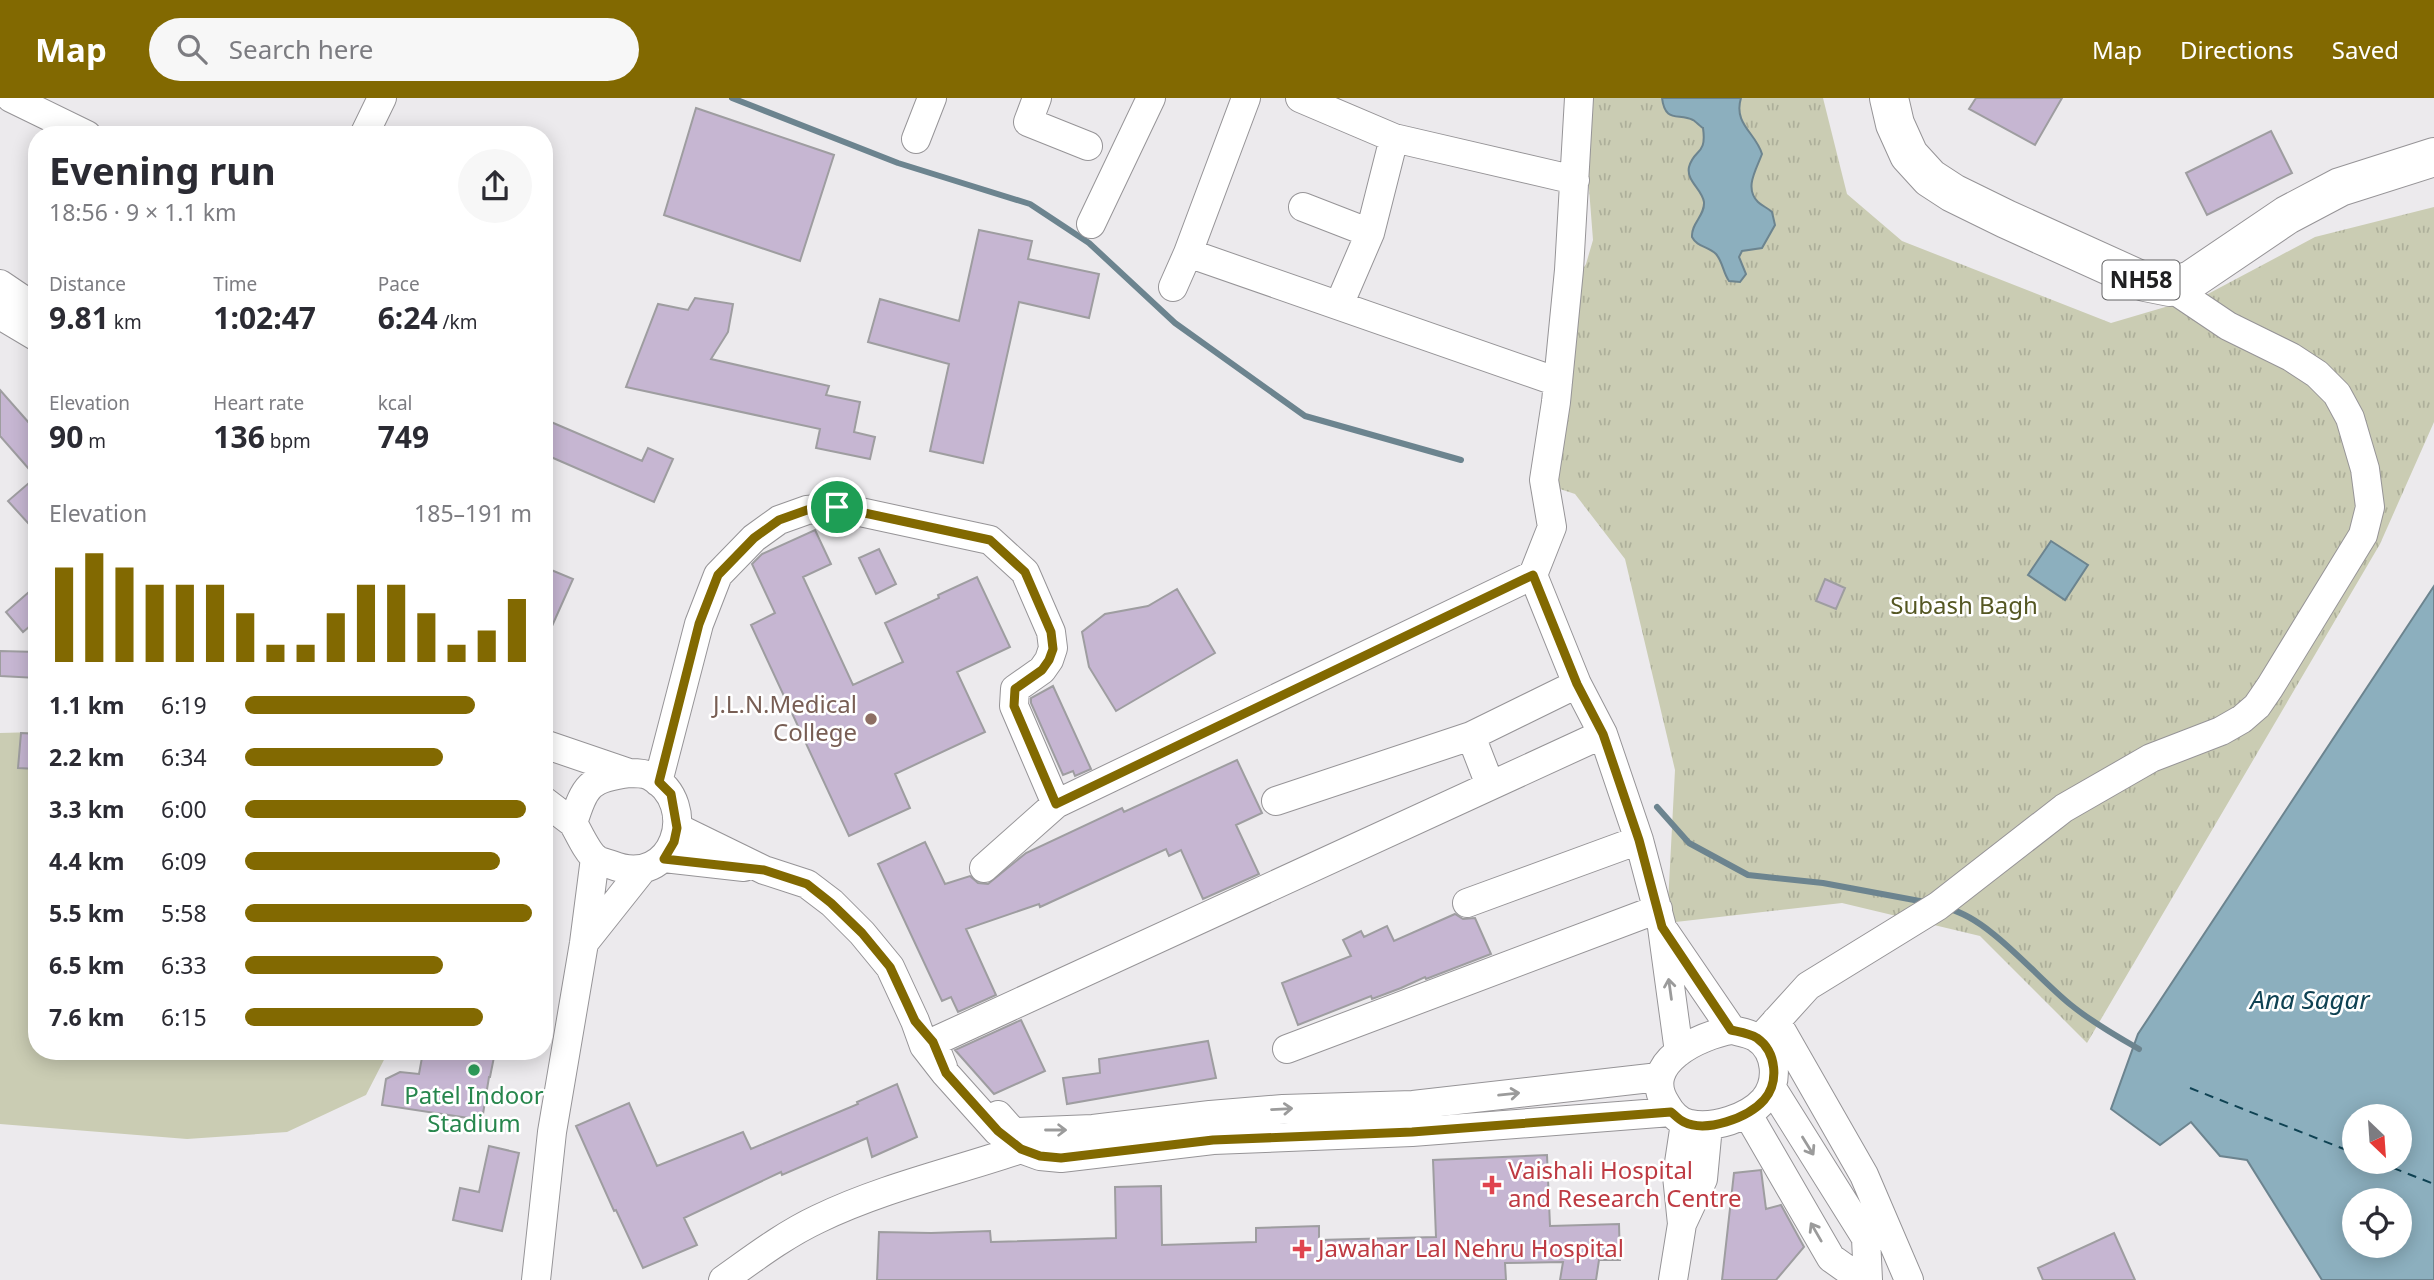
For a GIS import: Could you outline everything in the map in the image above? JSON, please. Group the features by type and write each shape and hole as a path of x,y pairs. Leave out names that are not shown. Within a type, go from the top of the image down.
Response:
{"highway":[{"name":"NH58","path":"1889,98 1895,124 1909,155 1930,178 1953,193 2017,224 2145,282 2170,287 2191,280 2287,215 2340,187 2434,156"}],"street":[{"path":"11,98 69,126"},
{"path":"368,126 382,98"},
{"path":"916,139 932,98"},
{"path":"1037,98 1028,122 1088,146"},
{"path":"1091,224 1151,98"},
{"path":"1173,287 1246,98"},
{"path":"1300,98 1394,138 1574,180"},
{"path":"984,868 1056,804 1533,575 1552,527 1544,480 1558,382 1569,270 1579,98"},
{"path":"1339,305 1370,233 1394,138"},
{"path":"1303,207 1370,233"},
{"path":"1188,253 1558,382"},
{"path":"0,284 28,303"},
{"path":"1688,1120 1659,1088 1659,1077 1666,1064 1679,1052 1712,1033 1731,1030 1749,1034 1767,1030 1808,986 1937,906 2064,808 2151,758 2221,731 2242,719 2257,706 2270,687 2364,535 2370,507 2365,469 2350,418 2337,394 2317,374 2291,357 2228,327 2170,287"},
{"path":"0,314 28,331"},
{"path":"659,782 699,624 718,575 754,538 779,520 807,510 837,507 990,540 1025,572 1051,632 1053,649 1042,670 1015,689 1014,706 1056,804"},
{"path":"1533,575 1577,684 1603,734 1639,840 1660,918 1679,1052"},
{"path":"1276,801 1471,736 1577,684"},
{"path":"924,1031 1603,734"},
{"path":"1471,736 1490,785"},
{"path":"553,747 629,773"},
{"path":"572,823 589,785 610,775 629,773 648,775 671,794 677,828 674,842 584,943"},
{"path":"553,808 572,823 595,858 623,869 653,864 764,870"},
{"path":"677,828 764,870 807,884 847,918 890,967 946,1073 998,1131 1021,1149 1040,1156 1061,1158 1212,1128 1283,1109 1413,1119 1688,1120 1746,1113 1763,1102 1772,1088 1773,1062 1768,1050 1767,1030"},
{"path":"1467,903 1639,840"},
{"path":"536,1280 552,1132 584,943 595,858"},
{"path":"1660,918 1731,1030"},
{"path":"1287,1049 1660,918"},
{"path":"1767,1030 1864,1175 1909,1280"},
{"path":"924,1031 1013,1132 1212,1128"},
{"path":"1413,1119 1659,1077"},
{"path":"1772,1088 1866,1238 1865,1280"},
{"path":"1746,1113 1831,1258 1865,1280"},
{"path":"1673,1280 1682,1224 1677,1176 1688,1120"},
{"path":"723,1280 756,1269 818,1219 886,1192 1021,1149"}],"green space":[{"name":"Subash Bagh","path":"1582,98 1823,98 1847,194 1902,241 2111,323 2206,295 2315,237 2434,207 2434,422 2380,544 2087,1043 1980,936 1842,903 1667,923 1675,770 1625,559 1575,494 1536,481 1550,323 1586,264 1593,240"},
{"path":"28,732 28,1060 384,1060 366,1095 287,1132 187,1139 0,1124 0,733"}],"water":[{"path":"1662,98 1741,98 1740,115 1762,154 1752,179 1752,191 1758,202 1772,212 1775,225 1762,248 1742,251 1739,257 1746,274 1740,282 1729,281 1716,254 1692,237 1704,202 1690,177 1689,167 1702,148 1703,128 1693,120 1669,114"},
{"path":"2051,541 2088,565 2065,600 2028,575"},
{"name":"Ana Sagar","path":"2434,586 2434,1280 2322,1280 2247,1160 2220,1156 2191,1122 2160,1145 2111,1109 2138,1034"}],"building":[{"path":"1976,98 2062,98 2035,145 1969,109"},
{"path":"696,108 834,155 800,261 664,215"},
{"path":"2271,131 2292,173 2207,215 2186,173"},
{"path":"979,230 1032,241 1028,259 1099,274 1089,318 1019,302 983,463 930,451 949,364 868,342 880,299 959,321"},
{"path":"695,298 733,304 728,332 711,359 829,386 826,395 860,402 854,432 875,437 870,459 816,448 820,429 626,387 658,304 688,310"},
{"path":"0,390 28,422 28,468 0,436"},
{"path":"553,423 642,461 648,448 673,459 654,502 553,458"},
{"path":"28,484 28,523 8,501"},
{"path":"815,530 831,564 803,577 853,685 903,662 885,623 977,577 1010,647 957,672 985,732 895,774 910,808 849,836 751,625 775,613 752,564 762,554"},
{"path":"879,549 896,584 876,594 859,558"},
{"path":"553,571 573,579 553,624"},
{"path":"1825,579 1845,588 1836,609 1816,601"},
{"path":"1177,589 1215,653 1116,711 1089,667 1082,632 1105,614 1148,606"},
{"path":"28,593 28,628 23,632 6,612"},
{"path":"0,651 28,652 28,678 0,676"},
{"path":"1053,686 1091,769 1075,776 1073,771 1063,775 1031,703 1031,698"},
{"path":"21,733 28,733 28,769 18,768"},
{"path":"1237,760 1262,813 1236,825 1259,874 1203,899 1181,850 1169,856 1166,849 1040,907 1039,904 966,929 996,995 958,1012 951,997 942,1001 878,864 925,842 945,884 970,876 978,883 988,884 1026,853 1122,808 1124,812"},
{"path":"1455,914 1463,919 1475,918 1491,954 1298,1025 1282,983 1351,956 1343,940 1361,931 1364,937 1387,926 1394,941"},
{"path":"1021,1020 1045,1071 994,1094 955,1050"},
{"path":"1208,1041 1216,1078 1067,1104 1063,1078 1100,1073 1099,1059"},
{"path":"422,1060 493,1060 482,1120 382,1105 386,1079 400,1072 419,1074"},
{"path":"897,1084 917,1137 872,1157 867,1138 782,1175 781,1172 684,1218 697,1245 643,1268 576,1126 629,1103 657,1166 743,1132 751,1149 858,1104 857,1102"},
{"path":"489,1146 519,1153 502,1231 453,1220 460,1188 479,1192"},
{"name":"Jawahar Lal Nehru Hospital","path":"1547,1155 1550,1226 1619,1224 1620,1260 1599,1260 1596,1280 1560,1280 1563,1262 1505,1263 1506,1280 877,1280 879,1232 990,1231 991,1242 1116,1238 1115,1187 1161,1186 1162,1245 1256,1242 1256,1228 1319,1226 1319,1240 1436,1237 1433,1160"},
{"path":"1761,1170 1766,1209 1781,1205 1804,1247 1776,1280 1722,1280 1734,1173"},
{"path":"2114,1233 2135,1280 2043,1280 2038,1268"}],"waterway":[{"path":"732,98 898,163 1030,204 1089,243 1175,323 1305,416 1461,460"},
{"path":"1657,807 1689,843 1748,875 1823,883 1925,902"},
{"path":"1949,909 1981,924 2071,1005 2139,1049"}],"ferry route":[{"path":"2190,1088 2342,1148"},
{"path":"2409,1174 2434,1184"}],"place":[{"name":"J.L.N.Medical College","path":"871,719"},
{"name":"Patel Indoor Stadium","path":"474,1070"},
{"name":"Vaishali Hospital and Research Centre","path":"1492,1185"},
{"name":"Jawahar Lal Nehru Hospital","path":"1302,1249"}],"route":[{"path":"837,507 990,540 1025,572 1051,632 1053,649 1042,670 1015,689 1014,706 1056,804 1533,575 1577,684 1603,734 1639,840 1662,927 1731,1030 1749,1034 1768,1050 1773,1062 1772,1088 1763,1102 1746,1113 1707,1126 1685,1123 1671,1112 1412,1132 1213,1140 1061,1158 1040,1156 1021,1149 998,1131 946,1073 933,1042 915,1021 890,967 862,933 831,903 807,884 764,870 664,859 674,842 677,828 671,794 659,782 699,624 718,575 754,538 779,520 807,510 837,507"}]}
